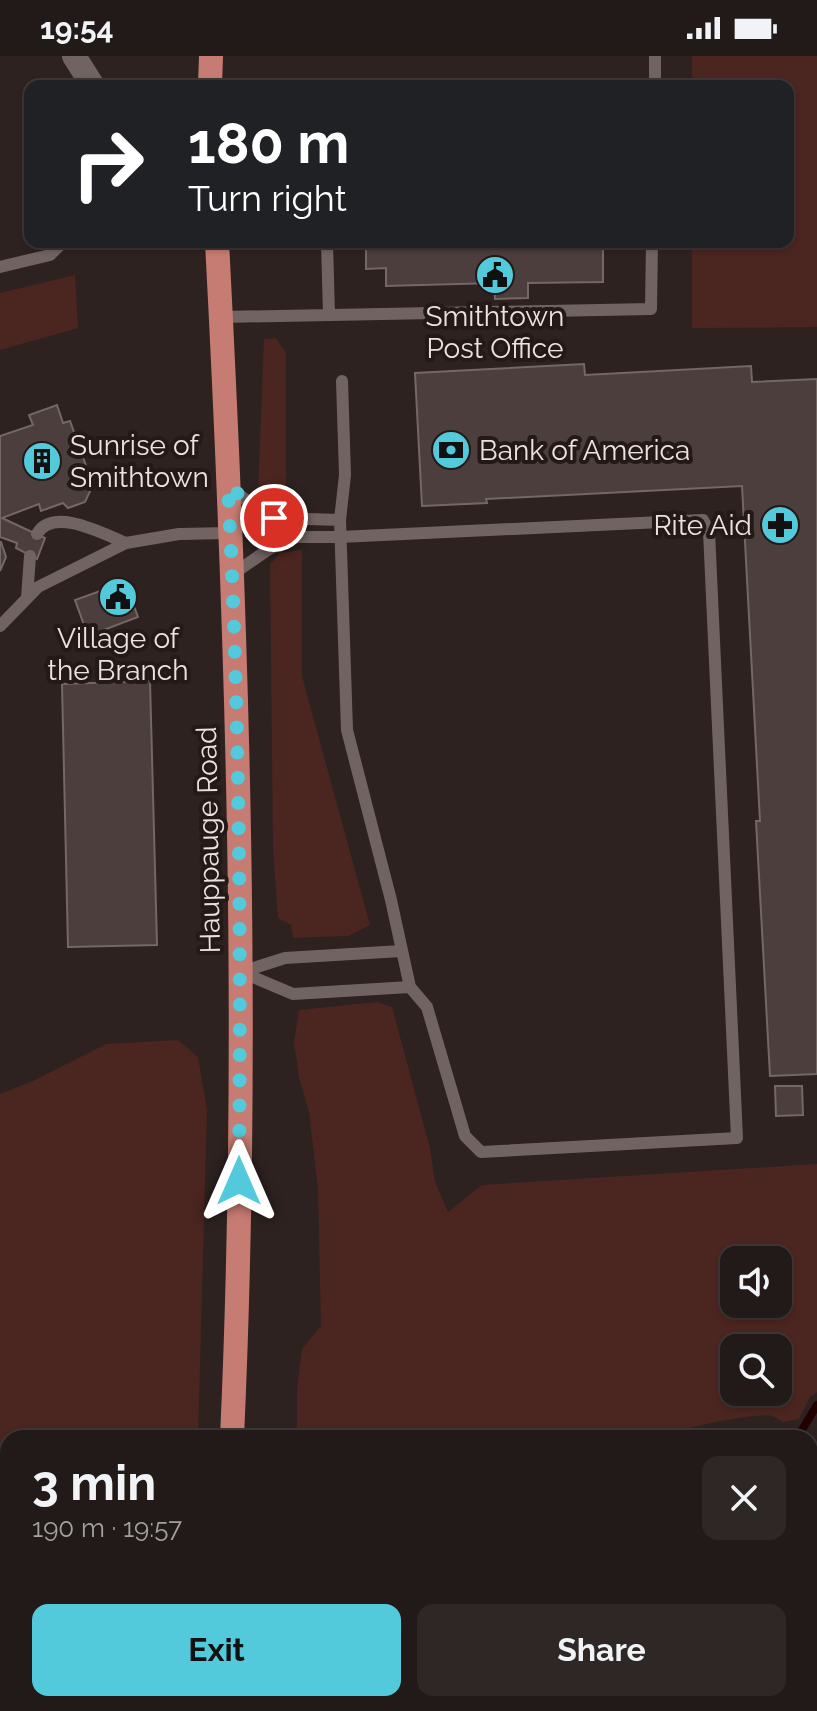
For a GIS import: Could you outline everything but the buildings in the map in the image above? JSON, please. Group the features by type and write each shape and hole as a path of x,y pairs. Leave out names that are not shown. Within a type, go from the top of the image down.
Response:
{"main road":[{"path":"210,80 211,56"},
{"name":"Hauppauge Road","path":"217,248 233,574 241,972 239,1300 232,1430"}],"street":[{"path":"74,56 89,80"}],"lane":[{"path":"655,56 655,80"},
{"path":"0,267 50,255 57,248"},
{"path":"327,248 329,315"},
{"path":"221,317 651,309 652,248"},
{"path":"233,574 269,549 297,537 340,537 703,520 709,532 737,1138 481,1152 465,1136 427,1007 410,987 347,730 340,537 345,475 342,381"},
{"path":"228,487 274,518 340,520"},
{"path":"37,534 48,524 65,522 87,526 126,543"},
{"path":"0,626 38,587 126,543 179,534 230,533"},
{"path":"27,598 30,556"},
{"path":"241,972 285,958 401,951"},
{"path":"241,972 293,994 410,987"}],"shaded area":[{"path":"692,56 817,56 817,327 692,328 692,248 794,248 794,80 692,80"},
{"path":"75,275 78,328 0,350 0,293"},
{"path":"276,338 286,353 286,508 274,508 258,493 264,339"},
{"path":"302,550 302,676 370,925 348,936 293,938 291,925 278,918 273,849 270,564 280,553"},
{"path":"377,1002 392,1007 430,1148 435,1182 448,1212 482,1185 817,1164 817,1392 810,1397 799,1419 783,1422 764,1415 683,1430 297,1430 297,1388 302,1349 321,1326 318,1189 309,1112 299,1078 294,1042 299,1010"},
{"path":"178,1040 198,1057 207,1110 198,1430 0,1430 0,1094 106,1044"}],"waterway":[{"path":"802,1430 817,1405"}],"place":[{"name":"Smithtown Post Office","path":"495,275"},
{"name":"Bank of America","path":"451,450"},
{"name":"Sunrise of Smithtown","path":"42,461"},
{"name":"Rite Aid","path":"780,525"},
{"name":"Village of the Branch","path":"118,597"}],"route":[{"path":"239,1181 241,972 233,574 228,487 274,518"}]}
